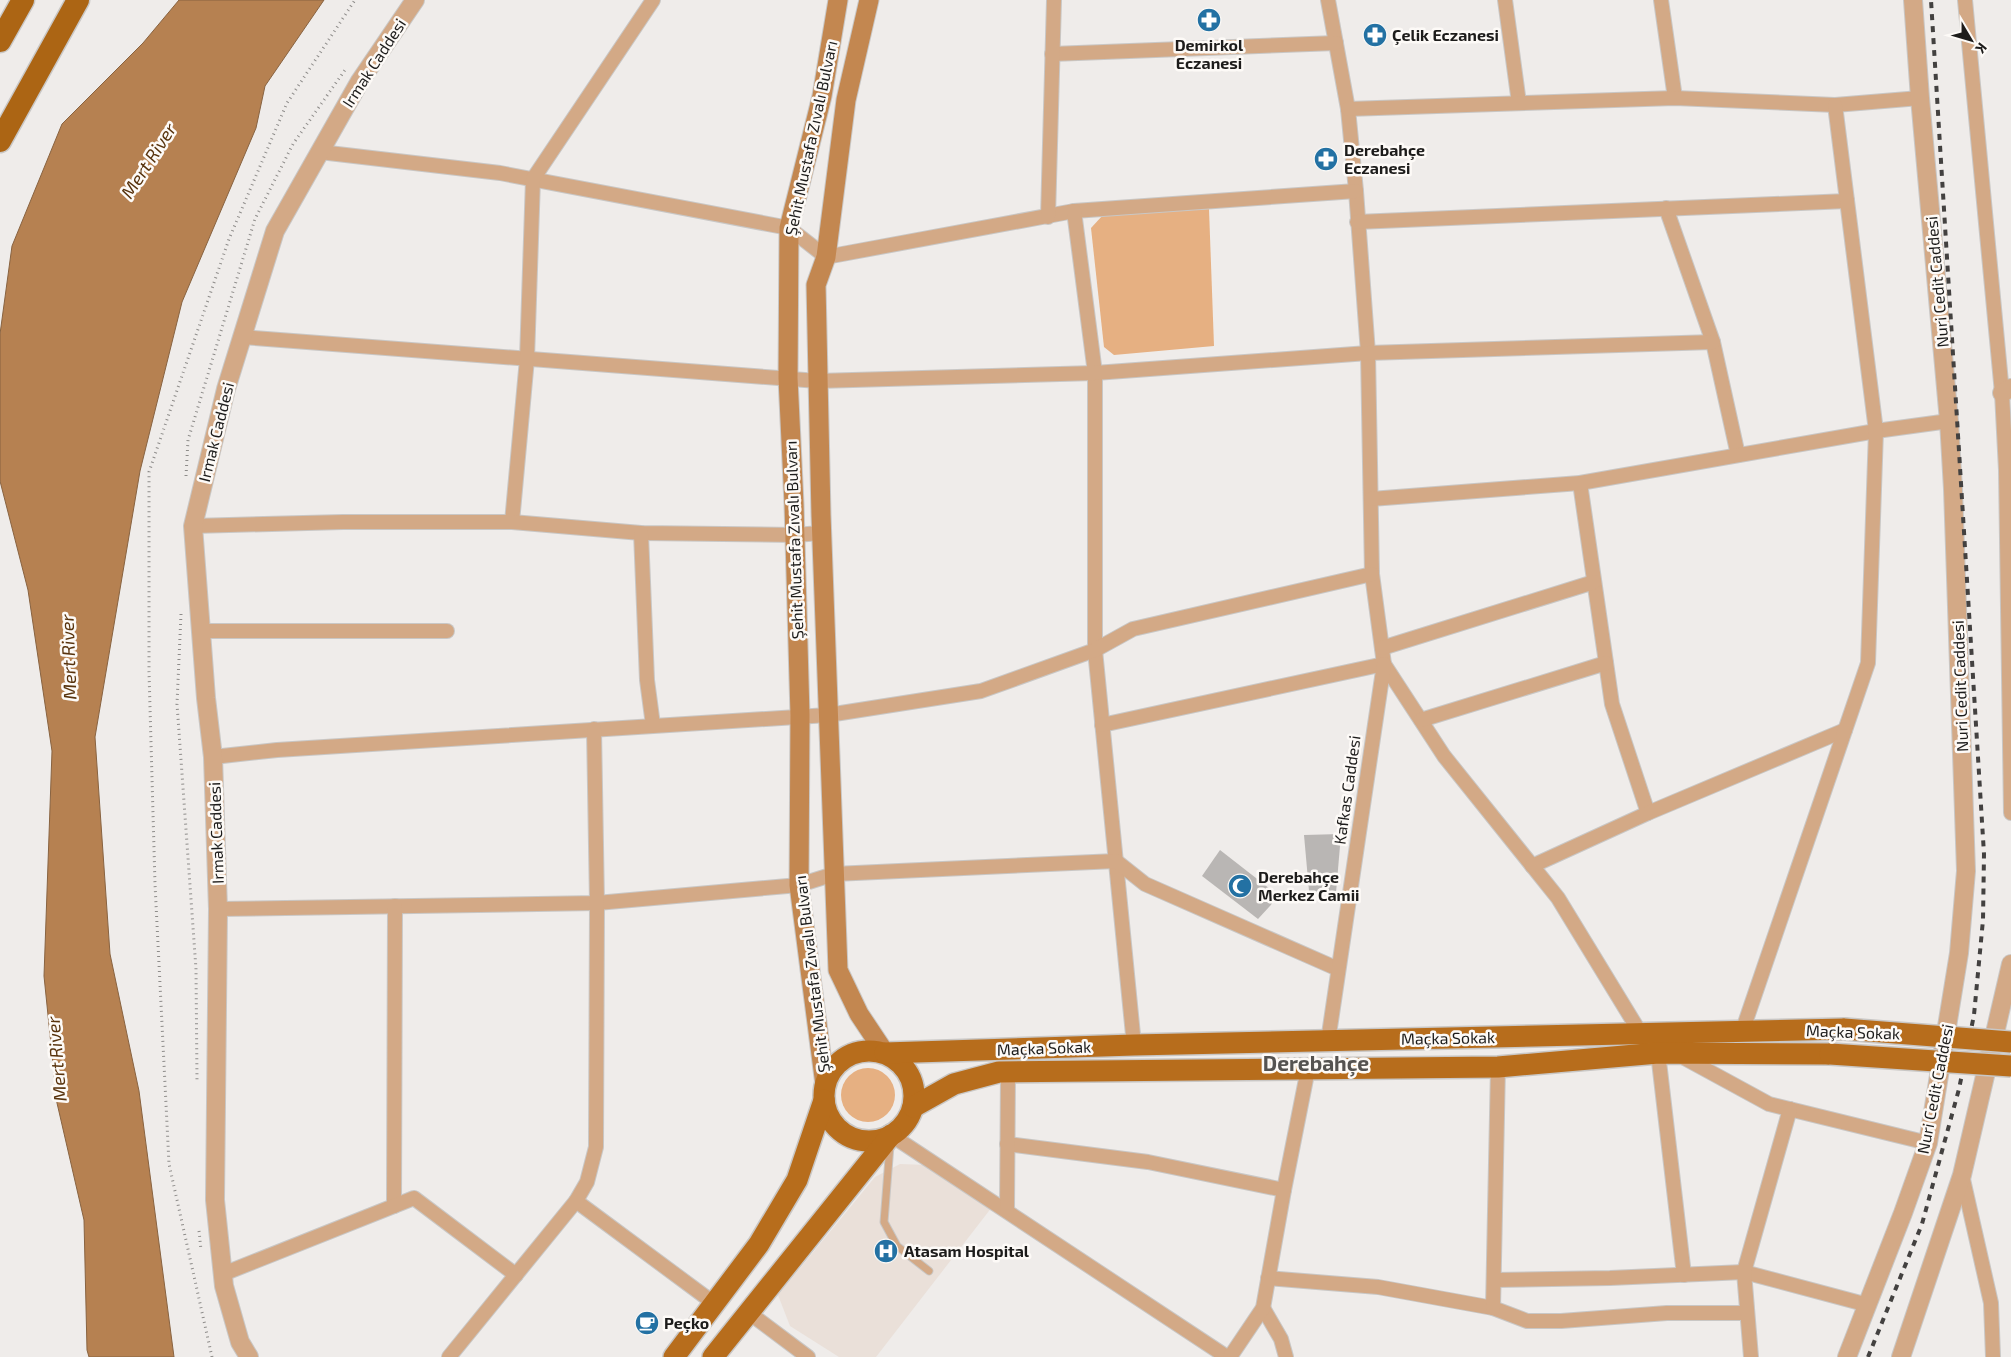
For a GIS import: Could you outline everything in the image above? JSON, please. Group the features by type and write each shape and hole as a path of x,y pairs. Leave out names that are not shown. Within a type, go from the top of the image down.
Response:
{"highway":[{"path":"0,41 24,0"},
{"path":"0,141 78,0"}],"main road":[{"name":"Şehit Mustafa Zıvalı Bulvarı","path":"674,1357 758,1244 798,1180 824,1092 800,885 800,715 788,378 789,228 822,96 838,0"},
{"name":"Şehit Mustafa Zıvalı Bulvarı","path":"869,0 846,100 826,257 816,285 822,533 838,970 859,1014 885,1054"},
{"name":"Maçka Sokak","path":"885,1054 1134,1045 1844,1029 2011,1042"},
{"path":"713,1357 891,1135 904,1123 912,1107 914,1094 912,1081 906,1069 897,1060 870,1050 855,1052 842,1060 831,1071 824,1092 828,1115 836,1127 848,1136 862,1140 877,1140 891,1135"},
{"name":"Maçka Sokak","path":"912,1107 954,1084 999,1072 1498,1067 1667,1053 1830,1054 2011,1066"}],"street":[{"name":"Irmak Caddesi","path":"249,1357 240,1342 224,1286 215,1200 218,908 213,757 206,698 193,526 226,389 276,231 360,81 416,0"},
{"path":"512,522 527,359 533,179 653,0"},
{"path":"1048,217 1054,0"},
{"path":"1328,0 1348,109 1356,191 1368,353 1372,574 1384,664 1444,756 1558,898 1641,1034"},
{"path":"1505,0 1519,103"},
{"path":"1661,0 1675,98"},
{"name":"Nuri Cedit Caddesi","path":"1847,1357 1928,1142 1959,953 1966,871 1949,421 1913,0"},
{"path":"1965,0 2006,390 2011,812"},
{"path":"1052,54 1336,43"},
{"path":"1348,109 1675,98 1836,105 1920,98"},
{"path":"1742,1032 1868,663 1876,432 1836,105"},
{"path":"320,152 533,179 789,228 826,257 1074,211 1356,191"},
{"path":"1357,222 1847,201"},
{"path":"1666,208 1713,342 1738,455"},
{"path":"1074,211 1095,373 1095,650 1134,1045"},
{"path":"242,337 818,381 1095,373 1368,353 1713,342"},
{"path":"1371,499 1580,483 1949,421"},
{"path":"1580,483 1612,704 1648,813"},
{"path":"193,526 344,522 512,522 641,533 795,535 822,533"},
{"path":"641,533 647,680 653,725"},
{"path":"213,757 277,750 800,715 828,715 981,691 1095,650 1133,628 1372,574"},
{"path":"1382,648 1594,582"},
{"path":"201,631 448,631"},
{"path":"1421,720 1606,663"},
{"path":"1102,725 1384,664"},
{"name":"Kafkas Caddesi","path":"1328,1041 1384,664"},
{"path":"449,1357 576,1201 587,1182 596,1147 597,903 594,729"},
{"path":"1532,866 1648,813 1845,730"},
{"path":"218,908 597,903 800,885 834,874 1116,861 1145,884 1338,969"},
{"path":"394,1206 395,906"},
{"path":"1901,1357 1962,1174 2011,964"},
{"path":"1667,1053 1769,1104 1928,1142"},
{"path":"1667,1053 1684,1274"},
{"path":"1493,1308 1498,1067"},
{"path":"891,1135 1229,1357 1263,1308 1308,1069"},
{"path":"1007,1210 1008,1072"},
{"path":"1751,1357 1744,1272 1790,1109"},
{"path":"1007,1144 1148,1162 1284,1190"},
{"path":"1962,1174 1991,1303 1993,1357"},
{"path":"223,1274 414,1198 516,1275"},
{"path":"576,1201 715,1304"},
{"path":"1494,1280 1744,1272 1868,1305"},
{"path":"1268,1278 1378,1287 1493,1308 1528,1321 1562,1321 1667,1313 1747,1313"},
{"path":"1263,1308 1281,1339 1286,1357 1291,1357"},
{"path":"748,1312 808,1357"}],"lane":[{"path":"891,1135 884,1222 897,1246 930,1271"}],"shaded area":[{"path":"1209,209 1214,346 1114,355 1104,347 1091,228 1103,215"},
{"path":"868,1068 878,1070 887,1076 893,1085 895,1095 893,1105 887,1114 878,1120 868,1122 858,1120 849,1114 843,1105 841,1095 843,1085 849,1076 858,1070"},
{"name":"Atasam Hospital","path":"900,1164 927,1165 992,1207 876,1357 839,1357 790,1326 778,1295 875,1177"}],"water":[{"name":"Mert River","path":"179,0 324,0 265,86 256,128 182,302 140,471 95,737 110,954 139,1091 174,1357 89,1357 87,1350 84,1220 57,1103 44,976 52,751 28,590 0,481 0,334 12,246 62,124 143,43"}],"building":[{"path":"1341,834 1336,893 1309,891 1304,835"},
{"name":"Derebahçe Merkez Camii","path":"1220,850 1279,896 1258,919 1202,876"}],"railway":[{"path":"1868,1357 1922,1224 1959,1089 1974,1015 1983,920 1984,854 1931,0"}],"place":[{"name":"Demirkol Eczanesi","path":"1209,20"},
{"name":"Çelik Eczanesi","path":"1375,35"},
{"name":"Derebahçe Eczanesi","path":"1326,159"},
{"name":"Derebahçe Merkez Camii","path":"1240,886"},
{"name":"Atasam Hospital","path":"886,1251"},
{"name":"Peçko","path":"647,1323"}],"district":[{"name":"Derebahçe","path":"1316,1064"}]}
